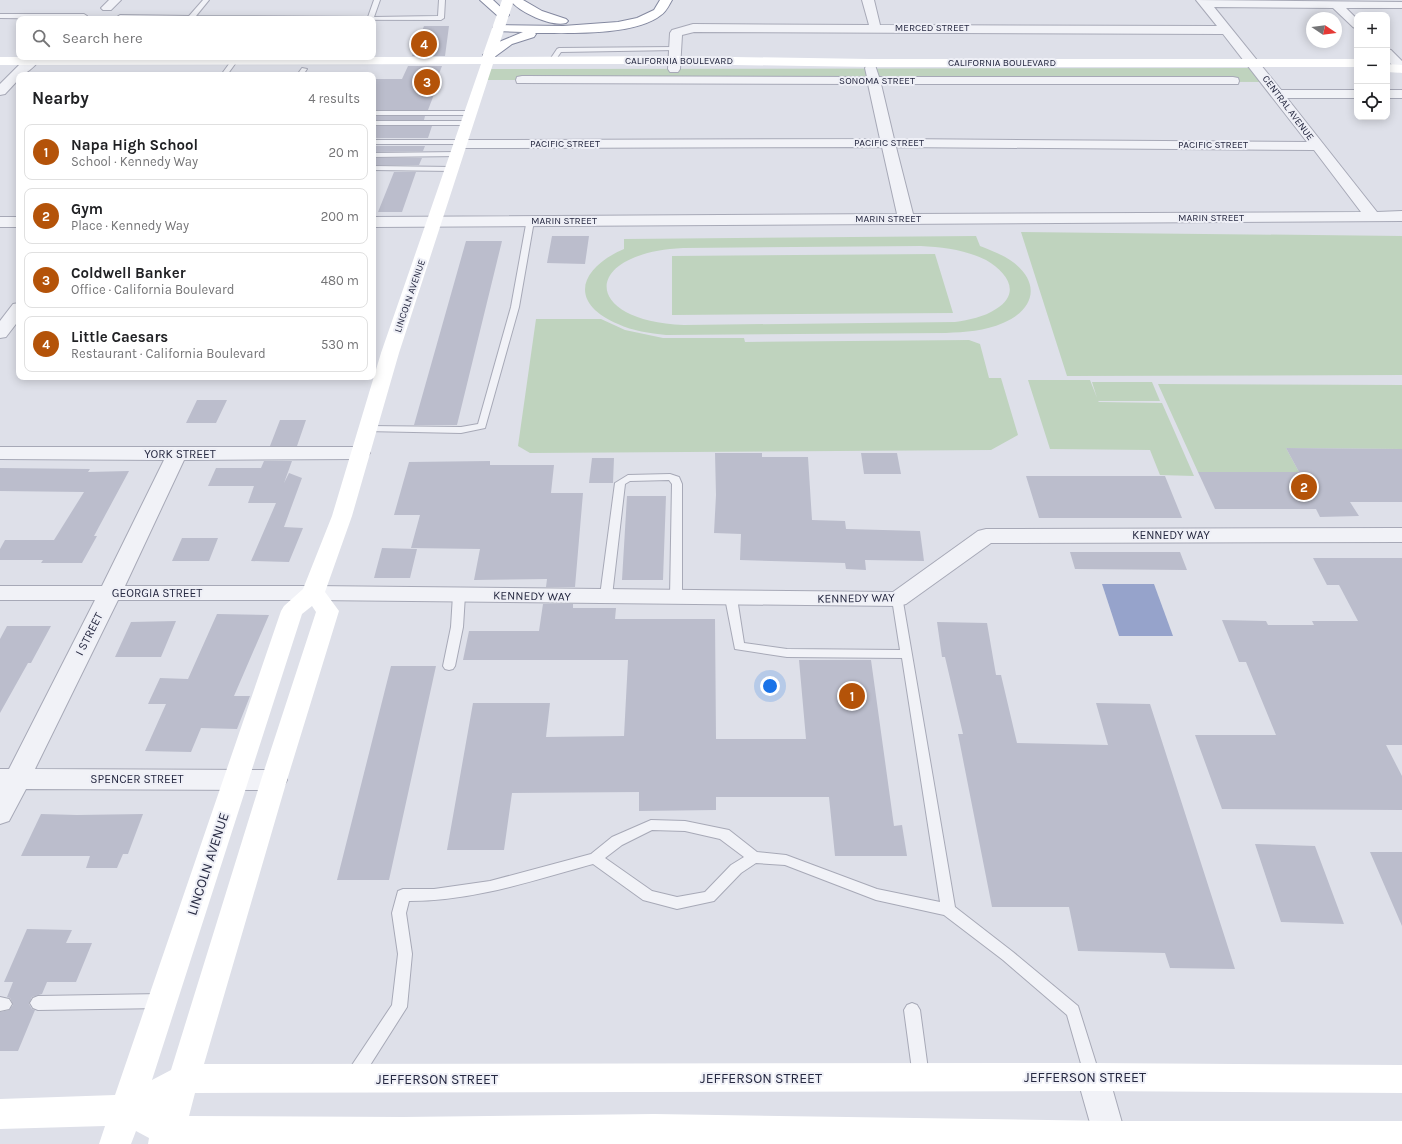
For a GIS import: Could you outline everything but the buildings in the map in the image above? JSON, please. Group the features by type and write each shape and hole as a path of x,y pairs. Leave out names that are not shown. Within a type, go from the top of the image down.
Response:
{"main road":[{"path":"486,0 503,15"},
{"name":"LINCOLN AVENUE","path":"115,1144 292,611 313,593 342,516 390,353 459,153 508,0"},
{"path":"516,0 529,11 542,17 562,21 585,22 606,21 628,17 642,10 650,3"},
{"path":"499,28 603,29 637,22 659,12 666,3 666,0"},
{"path":"488,61 503,43 516,37 563,29"},
{"name":"CALIFORNIA BOULEVARD","path":"376,59 488,61 674,60"},
{"name":"CALIFORNIA BOULEVARD","path":"0,61 231,65 316,60"},
{"name":"CALIFORNIA BOULEVARD","path":"231,65 302,72 488,61 674,60 872,71 1354,63"},
{"name":"CALIFORNIA BOULEVARD","path":"0,66 32,62"},
{"name":"CALIFORNIA BOULEVARD","path":"1255,65 1354,68"},
{"path":"166,1138 274,780 328,612 313,593"},
{"name":"JEFFERSON STREET","path":"0,1114 127,1110 184,1079 1093,1077 1402,1079"},
{"name":"JEFFERSON STREET","path":"127,1110 166,1138 672,1137 1274,1140 1402,1136"}],"street":[{"path":"868,0 875,27"},
{"path":"1204,2 1333,2 1402,5"},
{"name":"CENTRAL AVENUE","path":"1204,2 1373,217"},
{"path":"1333,2 1354,21"},
{"name":"MERCED STREET","path":"674,60 676,33 693,28 875,27 1226,30"},
{"path":"1390,57 1396,66"},
{"path":"21,72 32,62"},
{"path":"872,71 906,219"},
{"name":"SONOMA STREET","path":"522,80 872,71 1233,81"},
{"path":"0,91 16,76"},
{"path":"1277,94 1354,94"},
{"path":"1390,94 1402,94"},
{"name":"PACIFIC STREET","path":"459,153 888,143 1317,146"},
{"name":"MARIN STREET","path":"376,222 1402,216"},
{"path":"0,222 16,222"},
{"path":"0,333 16,315"},
{"name":"YORK STREET","path":"0,453 360,453"},
{"name":"I STREET","path":"0,814 9,779 110,593 177,454"},
{"name":"KENNEDY WAY","path":"313,593 898,599 986,536 1402,535"},
{"name":"GEORGIA STREET","path":"0,593 313,593"},
{"name":"SPENCER STREET","path":"9,779 274,780"},
{"path":"1093,1077 1111,1140"}],"lane":[{"path":"193,16 206,0"},
{"path":"371,16 377,0"},
{"path":"376,19 441,18 442,0"},
{"path":"0,16 84,16"},
{"path":"376,113 470,118"},
{"path":"376,123 470,118"},
{"path":"376,142 459,153"},
{"path":"376,155 459,153"},
{"path":"376,167 459,153"},
{"path":"369,428 461,430 482,426 516,308 530,221"},
{"path":"606,596 620,483 628,478 670,477 675,479 677,484 676,597"},
{"path":"450,666 458,627 459,595"},
{"path":"731,598 739,646 787,653 907,654"},
{"path":"898,599 948,910"},
{"path":"351,1079 399,1007 405,954 399,913 403,895 434,895 490,887 594,858 617,842 651,824 685,826 724,834 754,857 786,860 876,894 948,910 1008,956 1073,1011 1093,1077"},
{"path":"594,858 648,896 677,903 709,897 736,869 754,857"},
{"path":"38,1003 163,1001"},
{"path":"912,1010 921,1077"}],"green space":[{"path":"1257,68 1268,82 482,80 486,69"},
{"path":"1021,232 1402,236 1402,375 1067,376"},
{"path":"976,236 980,246 1007,258 1020,268 1027,277 1030,285 1030,294 1028,302 1014,317 996,326 968,332 666,335 635,330 618,324 602,315 591,306 586,296 585,285 589,275 597,266 609,257 624,249 624,239","holes":["921,246 946,248 970,254 986,260 994,265 1000,270 1009,283 1010,290 1004,303 996,309 981,316 955,322 684,325 650,321 626,312 612,300 607,287 611,274 626,262 650,253 683,248"]},
{"path":"935,254 953,313 672,315 672,256"},
{"path":"536,319 601,319 625,330 663,338 744,338 745,342 969,340 980,344 989,378 1001,378 1018,435 991,450 530,453 518,446"},
{"path":"1028,380 1090,380 1097,398 1092,382 1152,382 1160,401 1098,401 1162,403 1194,476 1160,475 1150,450 1050,449"},
{"path":"1158,384 1402,385 1402,449 1286,448 1299,472 1198,472"}],"water":[{"path":"1102,584 1154,584 1173,636 1119,636"}],"place":[{"name":"Little Caesars","path":"424,44"},
{"name":"Coldwell Banker","path":"427,82"},
{"name":"Gym","path":"1304,487"},
{"name":"Napa High School","path":"852,696"}]}
